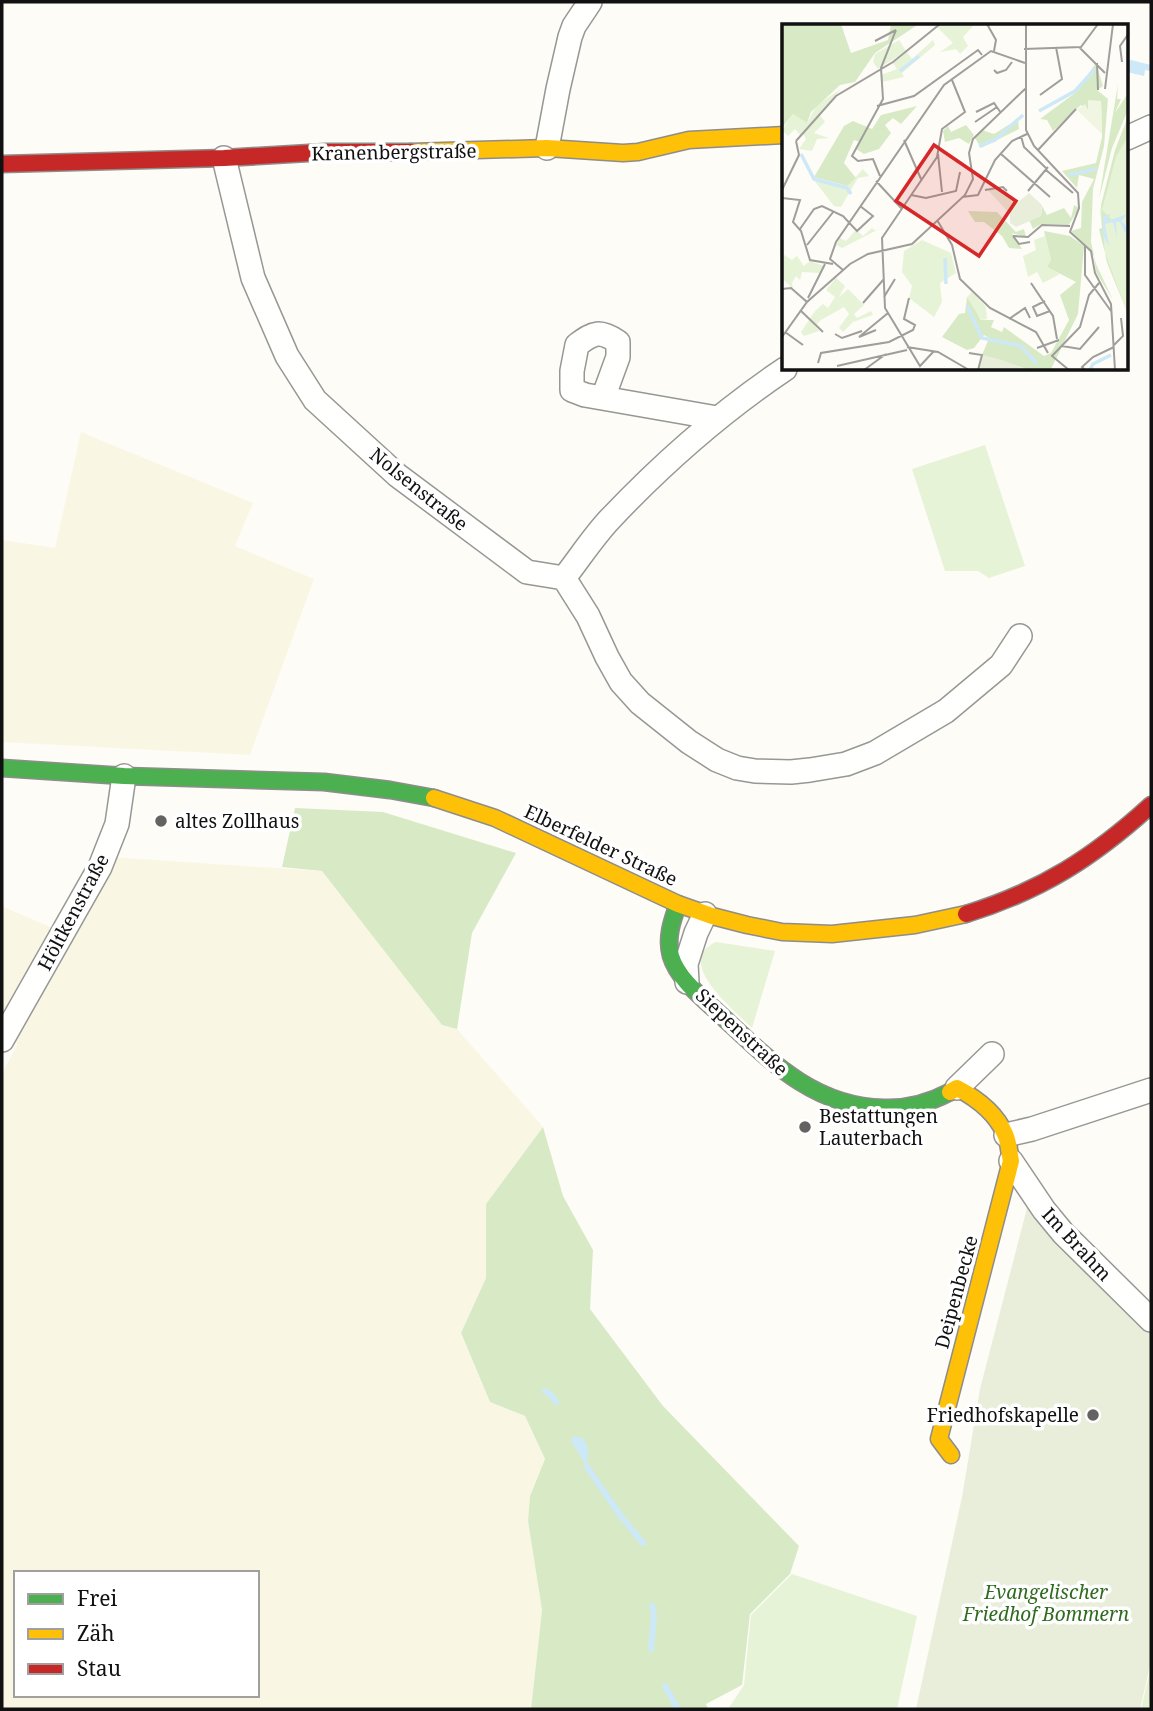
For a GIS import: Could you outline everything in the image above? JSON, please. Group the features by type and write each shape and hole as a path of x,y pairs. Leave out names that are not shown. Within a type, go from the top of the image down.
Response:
{"street":[{"path":"547,148 570,37 590,2"},
{"name":"Kranenbergstraße","path":"2,164 224,158 326,152 547,148 623,153 689,140 782,135"},
{"name":"Nolsenstraße","path":"224,158 253,278 287,356 315,400 397,475 527,572 564,578"},
{"path":"782,371 717,418 687,444 608,521 564,578 588,616 621,682 640,703 689,742 717,760 737,768 755,771 810,770 846,764 875,753 946,711 1002,664 1020,636"},
{"path":"603,398 717,418"},
{"name":"Elberfelder Straße","path":"2,768 124,776 324,782 430,797 495,818 678,904 705,914 767,929 817,934 898,928 959,917 995,905 1053,880 1111,841 1151,806"},
{"name":"Höltkenstraße","path":"2,1040 100,867 117,824 124,776"},
{"name":"Siepenstraße","path":"678,904 668,938 671,960 679,973 766,1059 821,1094 852,1105 879,1109 925,1103 957,1088 992,1054"},
{"name":"Siepenstraße","path":"687,982 686,964 705,914"},
{"path":"957,1088 972,1096 996,1118 1006,1135 1151,1090"},
{"name":"Deipenbecke","path":"951,1455 939,1439 1011,1161 1006,1135"},
{"name":"Im Brahm","path":"1011,1161 1063,1233 1151,1320"}],"shaded area":[{"path":"81,432 253,503 235,546 314,579 250,755 2,742 2,540 55,548"},
{"path":"110,857 322,871 442,1025 457,1029 543,1127 486,1204 486,1278 461,1334 490,1402 525,1416 545,1459 530,1495 528,1521 542,1610 531,1709 2,1709 2,1074 17,1045 15,1029"},
{"path":"2,906 57,930 2,1028"}],"green space":[{"path":"985,445 1025,566 989,578 978,571 945,571 912,469"},
{"path":"295,808 383,812 516,853 472,933 457,1029 442,1025 322,871 282,867"},
{"path":"716,942 775,951 752,1028 711,986 704,973 701,961 704,950"},
{"path":"543,1127 563,1196 593,1250 590,1309 663,1406 799,1546 790,1574 750,1614 742,1685 706,1704 708,1709 531,1709 542,1610 528,1521 530,1496 545,1459 525,1416 490,1402 461,1333 486,1278 486,1204"},
{"name":"Evangelischer Friedhof Bommern","path":"1027,1208 1151,1334 1151,1662 1140,1709 916,1709 962,1497 980,1389"},
{"path":"792,1574 917,1616 897,1709 728,1709 744,1685 751,1615"},
{"path":"1151,1667 1151,1709 1141,1709"}],"water":[{"path":"1128,59 1151,65 1151,71 1145,70 1144,76 1128,72"},
{"path":"573,1436 583,1438 587,1445 587,1467 571,1441"}],"waterway":[{"path":"545,1391 556,1402"},
{"path":"587,1467 643,1543"},
{"path":"651,1649 654,1616 652,1606"},
{"path":"665,1686 678,1709"}],"traffic: fast":[{"path":"2,768 124,776 324,782 434,798"},
{"path":"678,904 669,943 671,956 680,974 694,991 743,1036 797,1080 837,1100 884,1108 918,1104 950,1092"}],"traffic: slow":[{"path":"411,152 547,148 623,153 689,140 782,135"},
{"path":"434,798 495,818 678,904 747,925 782,932 832,934 915,925 966,914"},
{"path":"950,1092 957,1088 991,1113 1006,1137 1011,1161 939,1439 951,1455"}],"traffic: jam":[{"path":"2,164 224,158 326,152 411,152"},
{"path":"966,914 1019,895 1065,870 1109,841 1151,805"}],"place":[{"name":"altes Zollhaus","path":"161,821"},
{"name":"Bestattungen Lauterbach","path":"805,1127"},
{"name":"Friedhofskapelle","path":"1093,1415"}]}
